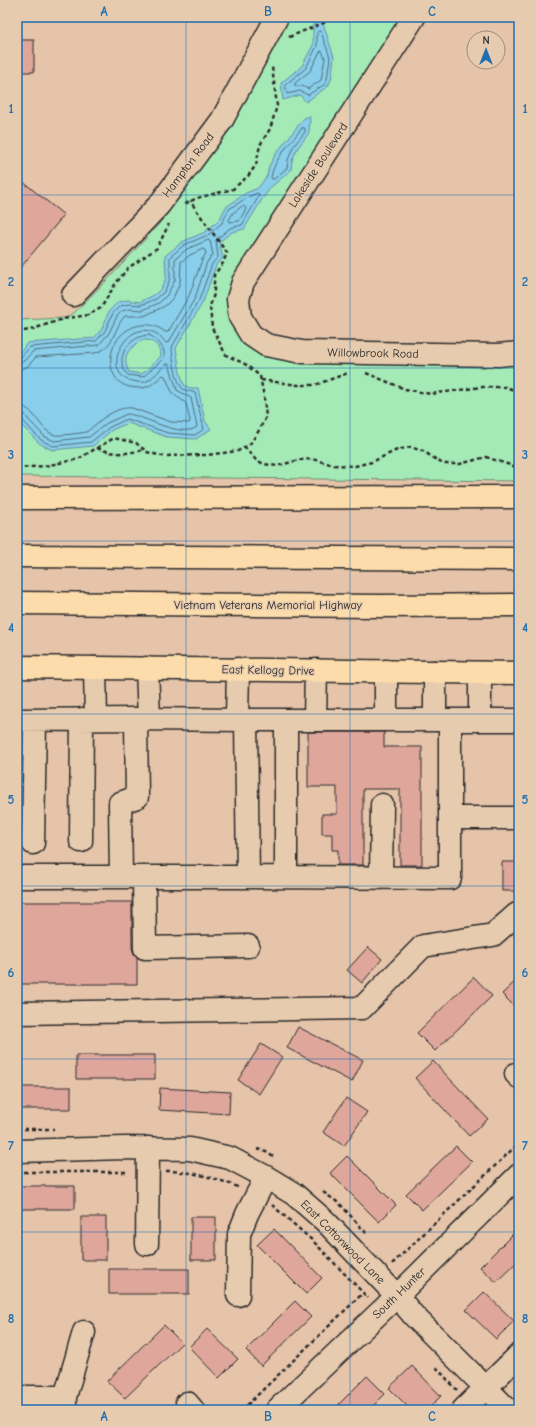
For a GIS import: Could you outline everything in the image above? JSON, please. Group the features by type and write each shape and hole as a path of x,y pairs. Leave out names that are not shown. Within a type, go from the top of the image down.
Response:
{"main road":[{"path":"17,498 519,497"},
{"path":"17,556 519,559"},
{"name":"Vietnam Veterans Memorial Highway","path":"17,603 381,606 519,605"},
{"path":"381,606 519,611"},
{"name":"East Kellogg Drive","path":"17,667 519,673"}],"street":[{"name":"Hampton Road","path":"74,295 159,205 222,120 277,17"},
{"name":"Lakeside Boulevard","path":"240,317 238,299 243,282 414,17"},
{"name":"Willowbrook Road","path":"240,317 251,335 266,345 302,352 498,355 519,353"},
{"path":"81,841 89,719 95,668"},
{"path":"121,877 120,803 137,797 147,668"},
{"path":"238,670 248,877"},
{"path":"315,720 316,670"},
{"path":"386,671 386,720"},
{"path":"17,876 450,878 450,818 442,720 435,672"},
{"path":"480,673 480,720"},
{"path":"33,843 26,720 519,720"},
{"path":"286,720 286,877"},
{"path":"381,878 382,805"},
{"path":"450,818 519,818"},
{"path":"144,877 145,948 248,946"},
{"path":"17,1013 362,1008 423,946 493,935 516,914 519,914"},
{"path":"147,1244 148,1148"},
{"name":"East Cottonwood Lane","path":"17,1151 148,1148 190,1150 230,1158 261,1186 294,1194 325,1221 397,1296 414,1316 508,1410"},
{"name":"South Hunter","path":"277,1410 397,1296 519,1175"},
{"path":"238,1295 239,1234 261,1186"},
{"path":"17,1398 65,1403 84,1332"},
{"path":"466,1406 519,1355"}],"path":[{"path":"284,40 294,34 338,17"},
{"path":"17,467 45,466 78,459 114,438 136,443 147,452 162,456 207,455 238,451 250,444 258,432 266,417 260,376 245,364 226,354 212,328 210,306 214,294 214,275 227,252 190,202 197,198 233,189 248,176 256,165 260,146 270,129 277,106 271,61"},
{"path":"261,380 298,386 315,385 352,372"},
{"path":"362,372 377,376 405,388 431,394 482,387 506,387 519,392"},
{"path":"244,447 256,460 264,464 278,466 299,460 312,459 334,466 355,466 372,462 397,450 410,447 423,451 443,464 460,464 486,457 519,468"},
{"path":"96,448 114,454 144,450"},
{"path":"17,1172 181,1171 224,1181 261,1186 265,1198 313,1242 381,1311"},
{"path":"434,1365 466,1406"}],"green space":[{"path":"284,17 404,17 237,276 247,342 495,363 519,367 519,481 17,476 17,320 65,318 74,313 112,275 159,224 205,160"}],"water":[{"path":"313,17 321,17 334,57 331,80 328,86 306,102 300,95 283,100 281,83 302,66 313,45"},
{"path":"310,116 309,133 297,149 292,161 291,170 271,187 244,229 232,232 219,242 223,258 216,265 203,302 176,348 184,385 190,388 198,388 205,421 211,429 196,439 167,437 128,423 112,430 93,446 52,450 39,443 20,424 17,415 17,357 27,343 94,338 102,329 109,311 118,302 128,300 140,302 154,295 161,289 166,278 165,256 182,242 205,232 219,220 226,207 246,193 258,188 267,176 269,166 275,155 304,118","holes":["142,340 153,342 157,346 161,356 142,374 129,372 126,357 130,349"]}],"building":[{"path":"17,40 34,40 34,72 17,72"},
{"path":"17,177 64,215 17,272"},
{"path":"308,732 384,732 384,747 422,747 422,865 400,865 400,789 363,789 363,865 338,865 338,850 332,850 332,834 322,834 322,814 337,814 337,787 308,787"},
{"path":"502,862 519,862 519,891 502,891"},
{"path":"17,902 132,902 132,948 137,957 137,984 17,984"},
{"path":"368,947 382,959 362,983 347,970"},
{"path":"474,977 492,996 435,1051 417,1033"},
{"path":"519,978 519,1011 502,994"},
{"path":"298,1027 363,1060 352,1082 287,1048"},
{"path":"261,1044 282,1057 259,1094 238,1080"},
{"path":"76,1055 155,1055 155,1079 76,1079"},
{"path":"433,1061 488,1119 469,1136 415,1078"},
{"path":"17,1087 71,1087 71,1109 17,1109"},
{"path":"160,1088 230,1092 229,1114 159,1110"},
{"path":"346,1098 367,1112 344,1146 323,1132"},
{"path":"456,1146 472,1162 422,1210 406,1194"},
{"path":"347,1156 396,1205 379,1222 330,1173"},
{"path":"17,1186 75,1186 75,1209 17,1209"},
{"path":"81,1217 106,1217 106,1260 81,1260"},
{"path":"191,1217 216,1217 216,1260 191,1260"},
{"path":"519,1228 519,1260 496,1282 480,1267"},
{"path":"274,1229 322,1278 306,1294 257,1245"},
{"path":"109,1269 189,1269 189,1294 109,1294"},
{"path":"484,1292 514,1321 496,1339 466,1310"},
{"path":"295,1301 311,1317 261,1366 246,1350"},
{"path":"164,1325 182,1343 125,1398 107,1381"},
{"path":"207,1329 238,1359 219,1378 189,1347"},
{"path":"412,1366 441,1396 427,1410 411,1410 389,1388"},
{"path":"367,1376 385,1394 369,1410 333,1410"}]}
